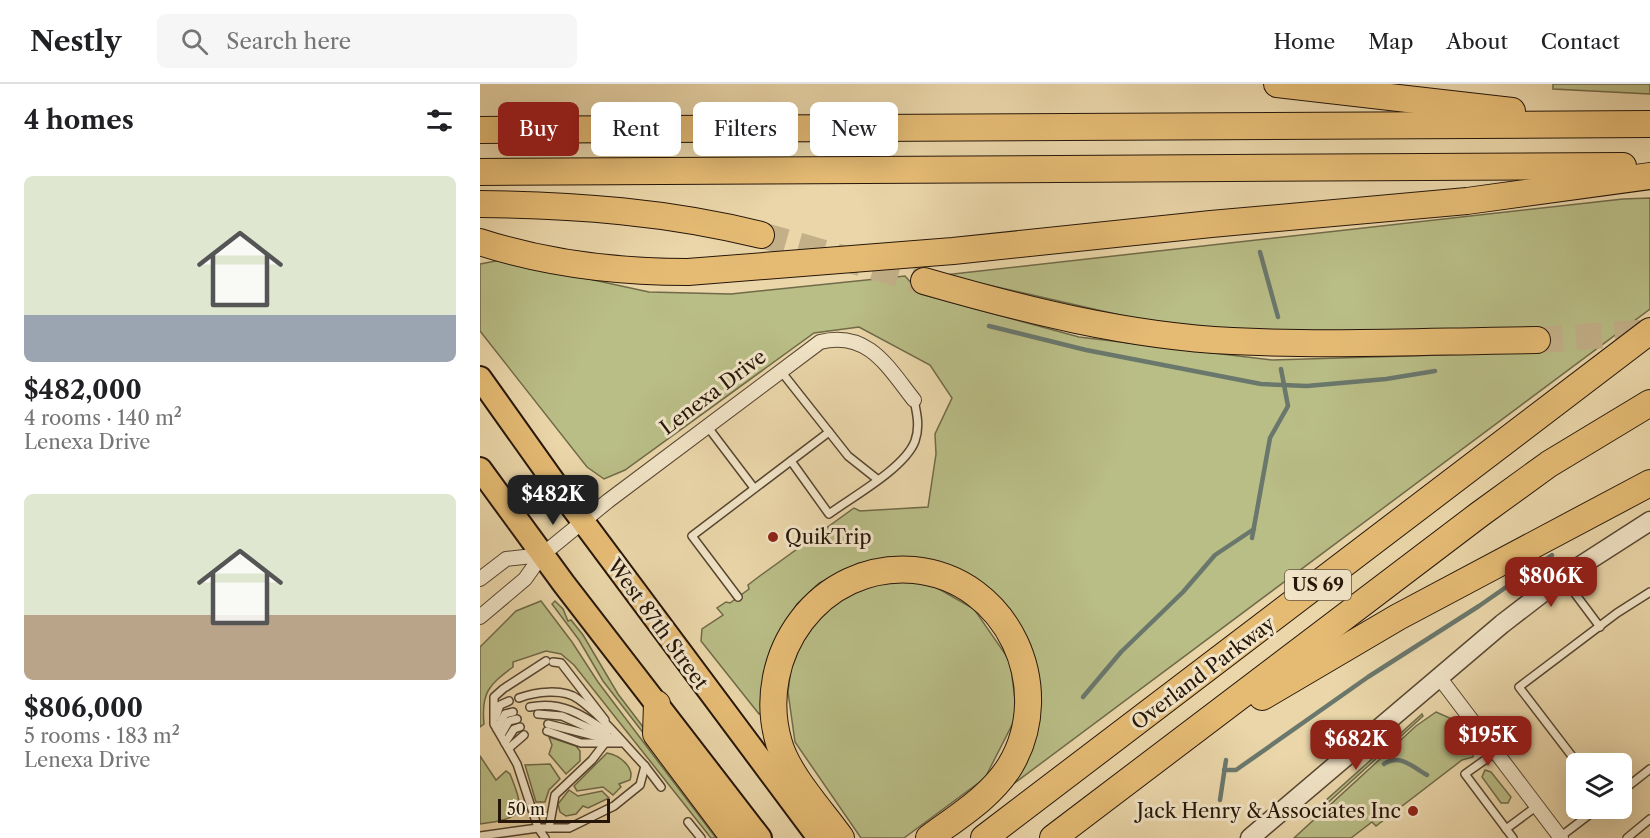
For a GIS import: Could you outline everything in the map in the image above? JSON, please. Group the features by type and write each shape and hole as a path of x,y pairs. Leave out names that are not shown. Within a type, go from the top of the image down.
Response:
{"highway":[{"path":"1277,84 1640,124"},
{"path":"480,130 1640,124"},
{"path":"480,172 1650,166"},
{"path":"482,245 565,264 604,270 699,272 953,251 1211,224 1467,201 1650,176"},
{"path":"480,204 560,206 645,213 725,226 762,235"},
{"path":"924,281 1056,316 1188,337 1231,341 1339,342 1537,340"},
{"name":"Overland Parkway","path":"984,838 1650,331"},
{"name":"US 69","path":"1164,754 1488,508 1549,464 1650,403"},
{"path":"1164,754 1398,617 1650,483"},
{"path":"841,838 789,765 779,744 774,715 775,677 787,641 798,622 825,596 857,578 897,570 916,570 953,581 985,602 1013,636 1024,663 1029,690 1029,709 1025,728 1010,765 999,782 929,838"},
{"path":"657,704 656,734 734,838"},
{"name":"Overland Parkway","path":"1053,838 1164,754"}],"main road":[{"name":"West 87th Street","path":"480,378 583,522 819,838"},
{"path":"480,469 542,555 760,838"}],"street":[{"name":"Lenexa Drive","path":"480,617 525,579 542,555 706,426 820,342 835,339 863,345 880,357 914,400"},
{"path":"1250,838 1502,624 1563,577 1650,521"},
{"path":"480,579 506,559 542,555"},
{"path":"1439,677 1560,838"}],"lane":[{"path":"780,370 848,456 877,479"},
{"path":"791,461 829,513 877,479 908,453 915,442 919,419 914,400"},
{"path":"706,426 754,488"},
{"path":"738,597 692,536 829,432"},
{"path":"1563,577 1600,627"},
{"path":"1570,753 1519,687 1650,592"},
{"path":"545,838 538,828 517,764 497,729 494,697 505,688 550,662 561,663 623,743"},
{"path":"519,698 530,694 552,693 577,698 645,766 661,788"},
{"path":"497,729 500,705 508,701"},
{"path":"530,707 561,705 582,714 623,743"},
{"path":"497,729 505,714 517,719 507,745"},
{"path":"538,714 571,719 623,743"},
{"path":"547,727 623,743 581,743 547,727"},
{"path":"507,745 524,735"},
{"path":"549,828 555,795 592,760 605,743"},
{"path":"1496,752 1465,774 1513,838"},
{"path":"480,836 538,828 569,828 615,805 640,785 645,766"},
{"path":"1632,782 1650,769"},
{"path":"1506,829 1537,806"},
{"path":"1560,838 1584,819"},
{"path":"1627,838 1650,819"},
{"path":"687,822 701,838"}],"green space":[{"path":"1553,84 1650,84 1650,94 1553,89"},
{"path":"1650,198 1650,309 1012,785 1031,739 1041,695 1029,648 1011,614 898,563 859,563 819,583 797,604 776,638 764,680 764,711 759,714 701,641 702,629 723,615 717,608 726,602 730,603 749,589 748,585 757,578 854,508 860,511 928,507 936,454 935,434 952,398 930,365 859,327 814,333 625,470 604,479 587,467 480,331 480,264 501,260 649,292 731,294 905,276 921,294 1079,337 1272,360 1540,352 1538,327 1314,335 1168,326 944,275 1623,199"},
{"path":"925,581 974,609 1010,661 1017,715 985,778 904,838 861,838 795,742 788,692 793,651 827,604 870,583"},
{"path":"541,601 598,682 716,838 711,838 574,665 561,654 546,651 513,662 513,667 488,690 484,704 484,724 480,727 480,647 516,611"},
{"path":"555,601 563,609 568,621 571,620 583,635 618,694 656,744 655,748 603,681 579,640 552,604"},
{"path":"1436,712 1452,719 1468,742 1467,746 1473,746 1473,757 1462,760 1376,826 1372,822 1351,838 1294,838 1416,726"},
{"path":"1422,714 1423,716 1310,819 1314,811"},
{"path":"549,737 576,746 580,751 580,761 566,774 549,754 552,745"},
{"path":"607,753 625,762 630,771 630,780 619,784 621,787 613,795 603,787 577,791 574,786"},
{"path":"480,756 496,780 506,771 510,774 519,806 517,812 512,816 480,824"},
{"path":"550,764 560,779 549,790 545,802 536,802 525,765"},
{"path":"1485,770 1491,772 1511,797 1508,803 1501,803 1482,777"},
{"path":"569,790 578,796 602,791 609,798 588,808 583,806 576,814 566,816 560,812 558,804"}],"waterway":[{"path":"1260,252 1278,317"},
{"path":"989,326 1086,350 1261,384 1307,386 1386,379 1435,371"},
{"path":"1252,538 1270,438 1288,406 1281,369"},
{"path":"1083,697 1121,652 1183,592 1215,555 1254,529"},
{"path":"1224,770 1236,770 1368,677 1479,606 1552,555"},
{"path":"1220,800 1226,760"},
{"path":"1384,764 1395,760 1401,761 1427,775"}],"tunnel":[{"path":"761,235 924,281"},
{"path":"1537,340 1650,332"}],"place":[{"name":"QuikTrip","path":"773,537"},
{"name":"Jack Henry & Associates Inc","path":"1413,811"}]}
